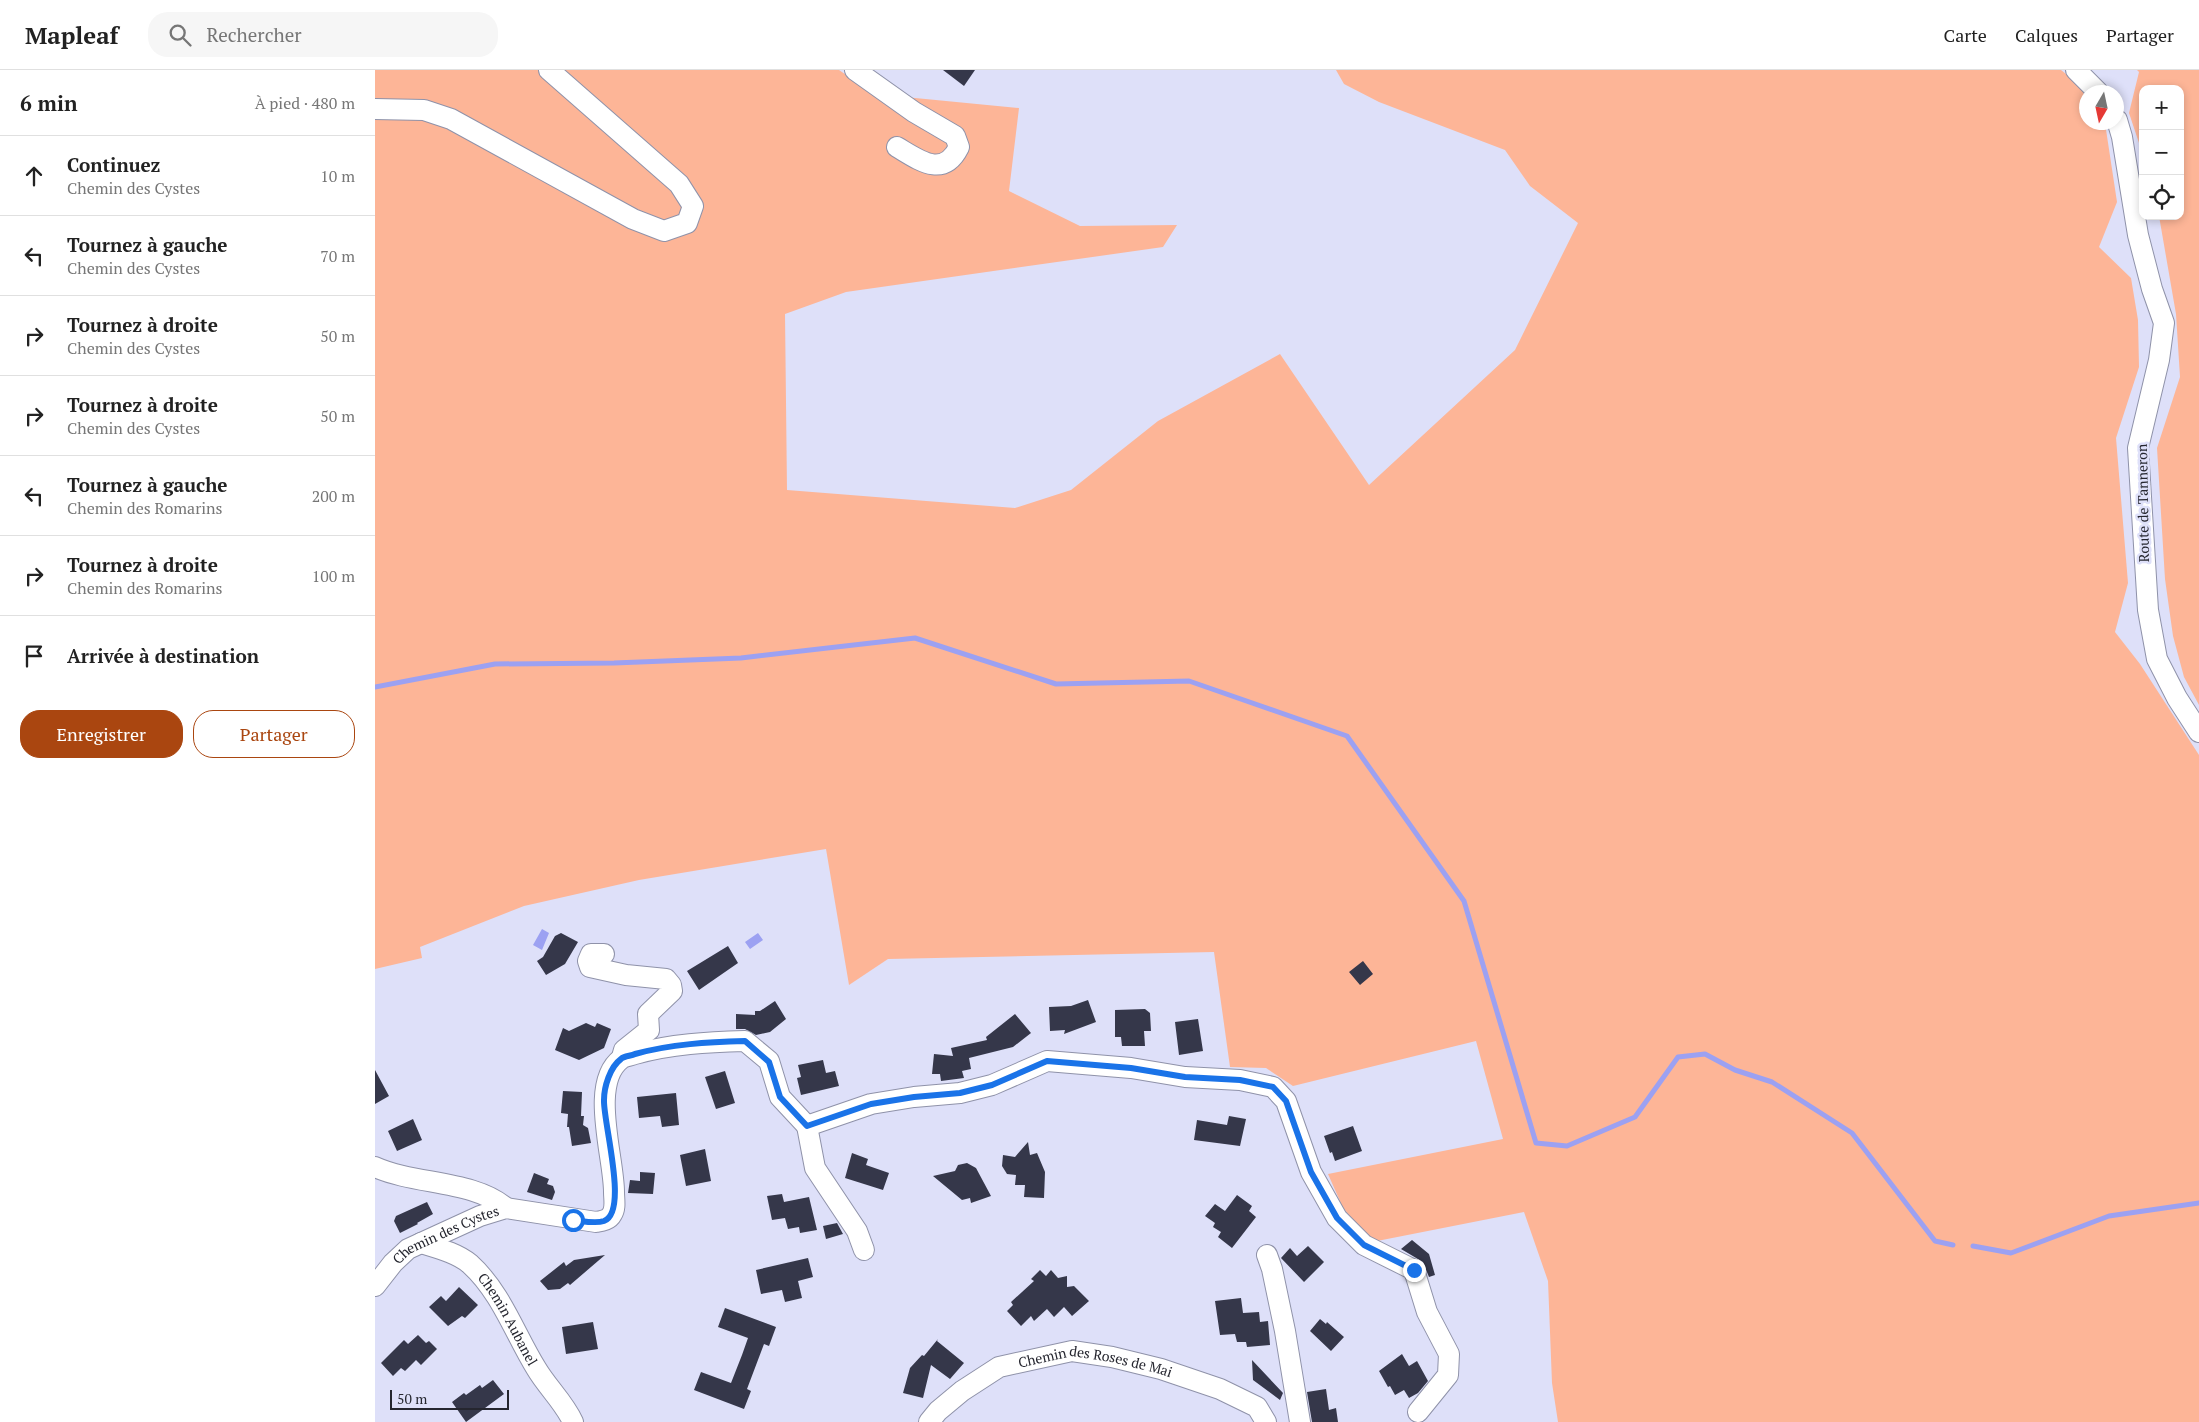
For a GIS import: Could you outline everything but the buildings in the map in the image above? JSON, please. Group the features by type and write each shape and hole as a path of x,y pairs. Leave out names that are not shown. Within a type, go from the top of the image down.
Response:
{"street":[{"path":"375,109 424,110 451,118 633,219 664,231 687,223 693,206 679,184 549,70"},
{"path":"855,70 914,112 955,136 959,147 948,163 934,165 923,162 897,147"},
{"path":"2075,70 2091,85"},
{"name":"Route de Tanneron","path":"2120,130 2138,235 2152,289 2164,323 2159,360 2138,448 2148,610 2157,659 2177,698 2199,732"},
{"path":"605,954 591,954 588,961 590,967 626,975 667,979 672,991 648,1014 649,1030 624,1050 621,1059"},
{"path":"621,1059 645,1052 703,1042 745,1041 769,1062 780,1097 807,1126 815,1168 857,1231 864,1250"},
{"name":"Chemin des Cystes","path":"375,1286 393,1263 408,1249 480,1216 506,1208 596,1222 605,1221 612,1215 615,1206 614,1184 603,1100 608,1077 621,1059"},
{"path":"807,1126 871,1104 914,1097 960,1093 992,1085 1047,1061 1131,1068 1185,1077 1240,1080 1273,1087 1286,1101 1311,1172 1337,1218 1364,1245 1414,1270 1427,1312 1449,1354 1448,1375 1418,1412"},
{"path":"375,1167 407,1178 484,1193 495,1198 506,1208"},
{"name":"Chemin Aubanel","path":"421,1243 444,1250 470,1264 500,1301 536,1369 569,1413 573,1422"},
{"path":"1267,1255 1272,1269 1285,1331 1300,1422"},
{"name":"Chemin des Roses de Mai","path":"929,1422 938,1411 962,1391 999,1367 1072,1351 1112,1356 1161,1369 1220,1389 1257,1407 1266,1422"}],"shaded area":[{"path":"375,70 839,70 874,94 1019,108 1009,191 1080,226 1177,225 1163,247 846,292 785,314 787,490 1015,508 1071,490 1158,421 1280,354 1369,485 1515,350 1578,223 1530,186 1505,150 1379,102 1344,84 1336,70 2061,70 2079,86 2079,130 2106,130 2117,202 2099,247 2131,278 2138,320 2139,367 2116,438 2128,583 2115,632 2140,664 2199,755 2199,1422 1558,1422 1552,1383 1548,1281 1524,1212 1372,1242 1343,1208 1328,1174 1503,1139 1476,1041 1293,1086 1266,1068 1230,1067 1214,952 888,959 849,985 826,849 639,880 524,906 420,947 422,958 375,969"},
{"path":"2137,70 2199,70 2199,705 2184,677 2173,636 2165,579 2157,448 2180,377 2176,314 2160,220 2184,220 2184,85 2139,85 2139,143 2129,113 2139,72"}],"water":[{"path":"542,929 549,933 542,950 533,945"},
{"path":"758,933 763,940 750,949 745,942"}],"waterway":[{"path":"375,687 495,664 614,663 741,658 915,638 1056,684 1189,681 1347,736 1464,901 1536,1143 1567,1146 1635,1117 1678,1057 1705,1054 1735,1070 1772,1082 1852,1133 1935,1241 1953,1245"},
{"path":"1973,1246 2011,1253 2109,1216 2199,1203"}],"route":[{"path":"573,1220 605,1221 612,1215 615,1206 612,1159 603,1100 608,1077 621,1059 645,1052 703,1042 745,1041 769,1062 780,1097 807,1126 837,1114 871,1104 914,1097 960,1093 992,1085 1047,1061 1131,1068 1185,1077 1240,1080 1273,1087 1286,1101 1311,1172 1337,1218 1364,1245 1394,1258 1414,1270"}]}
